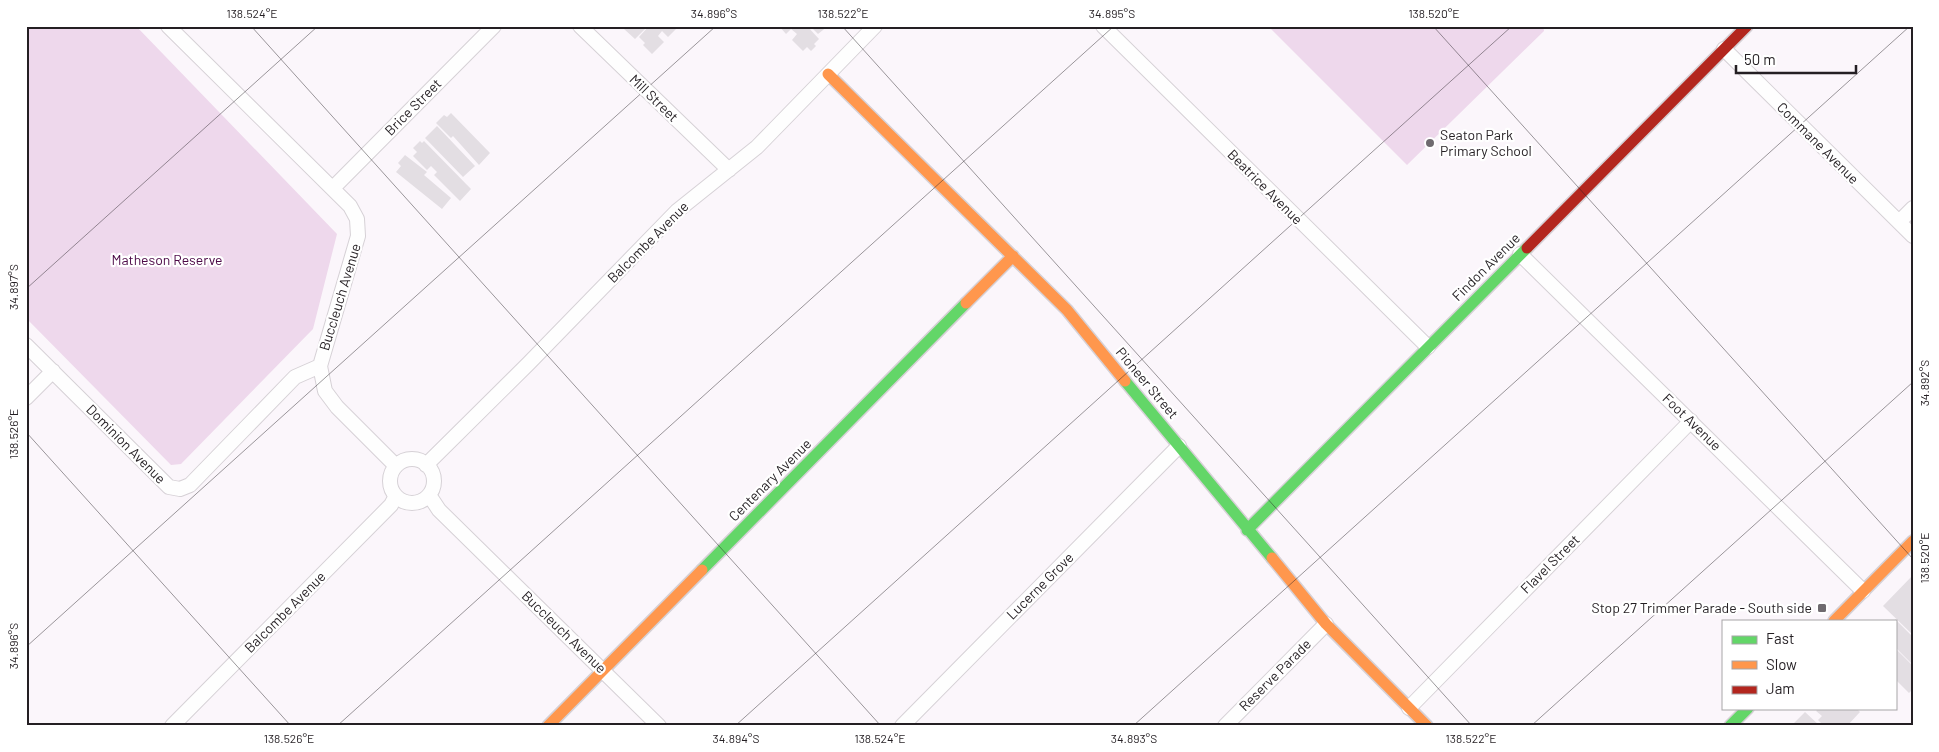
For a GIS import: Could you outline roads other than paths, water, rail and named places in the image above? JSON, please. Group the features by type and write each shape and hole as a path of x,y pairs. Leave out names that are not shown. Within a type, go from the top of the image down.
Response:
{"street":[{"name":"Brice Street","path":"334,188 494,26"},
{"name":"Mill Street","path":"580,26 729,170"},
{"name":"Balcombe Avenue","path":"426,465 536,356 677,211 757,147 875,26"},
{"name":"Beatrice Avenue","path":"1103,26 1428,347"},
{"name":"Findon Avenue","path":"1247,530 1746,26"},
{"name":"Buccleuch Avenue","path":"175,29 334,188 350,206 357,219 358,236 320,366 324,391 396,466"},
{"name":"Commane Avenue","path":"1724,49 1913,236"},
{"name":"Pioneer Street","path":"828,74 1067,310 1326,624 1427,726"},
{"path":"1898,222 1913,208"},
{"name":"Foot Avenue","path":"1520,254 1863,592"},
{"name":"Centenary Avenue","path":"548,726 1013,256"},
{"name":"Dominion Avenue","path":"26,345 169,486 180,489 190,485 296,377 320,366"},
{"path":"26,398 53,371"},
{"name":"Flavel Street","path":"1409,708 1691,421"},
{"name":"Lucerne Grove","path":"902,726 1179,446"},
{"path":"414,459 426,465 433,476 434,483 429,495 416,503 408,503 396,496 390,484 390,478 396,466 401,462 414,459"},
{"name":"Buccleuch Avenue","path":"429,495 439,510 659,726"},
{"name":"Balcombe Avenue","path":"172,726 391,504 396,496"},
{"path":"1835,620 1913,541"},
{"name":"Reserve Parade","path":"1225,726 1326,624"},
{"path":"1730,726 1746,710"}],"place":[{"name":"Seaton Park Primary School","path":"1430,143"},
{"name":"Stop 27 Trimmer Parade - South side","path":"1822,608"}],"park label":[{"name":"Matheson Reserve","path":"167,260"}]}
